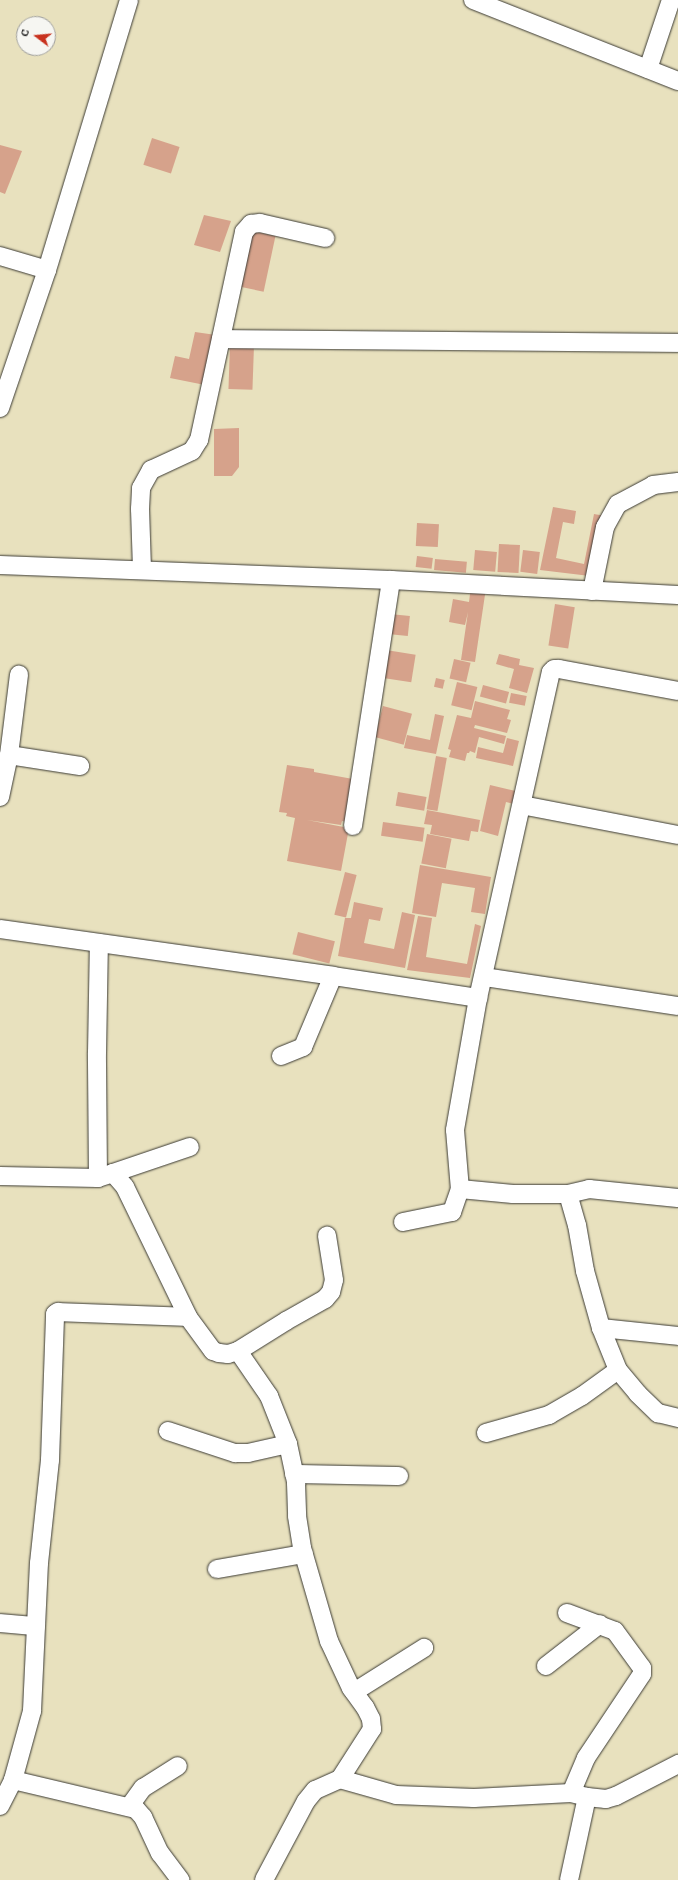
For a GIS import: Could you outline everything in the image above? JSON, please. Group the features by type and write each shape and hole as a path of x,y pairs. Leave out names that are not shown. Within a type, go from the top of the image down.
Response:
{"street":[{"path":"0,408 46,270 129,0"},
{"path":"474,0 678,81"},
{"path":"648,69 671,0"},
{"path":"142,569 140,509 141,488 151,470 192,451 199,440 244,232 251,224 260,223 325,238"},
{"path":"0,256 46,270"},
{"path":"221,339 678,343"},
{"path":"592,591 605,527 618,504 653,486 678,482"},
{"path":"0,565 142,569 391,580 678,595"},
{"path":"353,826 391,580"},
{"path":"403,1222 452,1212 460,1189 455,1130 478,998 484,977 551,672 554,669 678,691"},
{"path":"0,797 9,755 19,675"},
{"path":"9,755 80,766"},
{"path":"522,805 678,835"},
{"path":"0,930 333,976 478,998"},
{"path":"99,943 97,1053 105,1175"},
{"path":"281,1056 302,1047 333,976"},
{"path":"484,977 678,1006"},
{"path":"0,1176 105,1175 190,1147"},
{"path":"105,1175 125,1187 188,1317 213,1351 228,1354 238,1351 325,1299 331,1292 334,1280 327,1236"},
{"path":"460,1189 513,1194 568,1194 589,1189 678,1198"},
{"path":"568,1194 577,1225 585,1271 601,1328 618,1370 638,1394 658,1413 678,1418"},
{"path":"0,1806 12,1780 32,1711 39,1563 50,1460 55,1314 58,1312 188,1317"},
{"path":"601,1328 678,1336"},
{"path":"238,1351 269,1396 288,1444 294,1474 297,1516 304,1554 329,1642 354,1692 365,1707 371,1719 372,1729 340,1779 315,1790 306,1801 264,1880"},
{"path":"486,1433 549,1415 582,1396 618,1370"},
{"path":"168,1431 235,1453 248,1453 288,1444"},
{"path":"294,1474 399,1476"},
{"path":"217,1569 304,1554"},
{"path":"568,1613 615,1631 642,1668 642,1674 586,1758 579,1795 569,1880"},
{"path":"0,1623 36,1626"},
{"path":"546,1666 600,1624"},
{"path":"354,1692 424,1648"},
{"path":"340,1779 396,1795 474,1798 579,1795 606,1799 616,1796 678,1764"},
{"path":"129,1807 143,1788 178,1766"},
{"path":"12,1780 136,1809 143,1817 160,1852 180,1880"}],"building":[{"path":"152,138 180,147 171,174 143,165"},
{"path":"0,145 22,151 5,194 0,192"},
{"path":"204,215 231,221 220,252 194,245"},
{"path":"252,231 275,236 264,292 240,287"},
{"path":"195,332 216,335 205,385 170,378 175,356 189,359"},
{"path":"230,345 254,346 252,390 228,389"},
{"path":"239,428 239,467 232,476 214,476 214,429"},
{"path":"553,507 576,511 574,524 563,522 556,558 584,564 594,514 605,516 590,576 540,570"},
{"path":"417,523 439,524 438,547 416,546"},
{"path":"499,544 520,545 519,573 498,572"},
{"path":"475,550 497,552 495,572 473,570"},
{"path":"523,550 540,552 537,574 520,572"},
{"path":"417,556 433,558 432,569 416,567"},
{"path":"435,559 467,562 466,573 434,570"},
{"path":"471,586 486,588 475,662 461,660 468,612 465,625 449,622 453,599 469,602"},
{"path":"555,604 575,607 568,649 548,645"},
{"path":"390,614 410,616 408,636 388,634"},
{"path":"386,650 416,655 411,682 382,678"},
{"path":"499,654 520,659 519,665 534,668 527,693 509,688 514,669 496,664"},
{"path":"454,659 471,663 466,682 450,678"},
{"path":"436,678 445,680 443,689 434,687"},
{"path":"457,682 477,687 472,710 451,705"},
{"path":"483,685 509,692 506,704 480,697"},
{"path":"511,693 527,696 525,706 509,703"},
{"path":"475,701 510,710 507,719 511,720 507,733 475,725 474,728 506,736 504,744 479,737 475,753 470,751 467,753 465,761 449,757 451,750 448,749 457,715 471,718"},
{"path":"383,706 412,714 404,745 375,737"},
{"path":"435,714 444,716 436,754 404,748 407,735 430,740"},
{"path":"507,738 519,741 513,766 476,758 478,747 503,753"},
{"path":"436,756 447,758 437,811 427,809"},
{"path":"287,765 314,769 314,772 353,779 346,822 342,821 341,825 307,820 349,828 341,871 287,861 295,818 286,816 287,813 279,812"},
{"path":"490,785 520,792 518,805 506,802 498,836 480,831"},
{"path":"398,792 427,797 424,811 396,806"},
{"path":"427,810 480,820 478,832 471,831 469,841 430,834 432,825 424,824"},
{"path":"383,822 425,828 423,842 381,836"},
{"path":"427,834 452,839 446,868 421,863"},
{"path":"420,865 491,877 485,914 471,912 475,888 442,883 436,917 412,913"},
{"path":"345,872 357,875 346,918 334,915"},
{"path":"354,902 383,908 380,921 369,919 364,943 394,949 402,912 415,915 405,968 338,956 345,918 351,918"},
{"path":"418,916 432,918 426,957 467,964 475,924 481,926 470,978 407,970"},
{"path":"298,932 335,941 329,964 292,954"}]}
